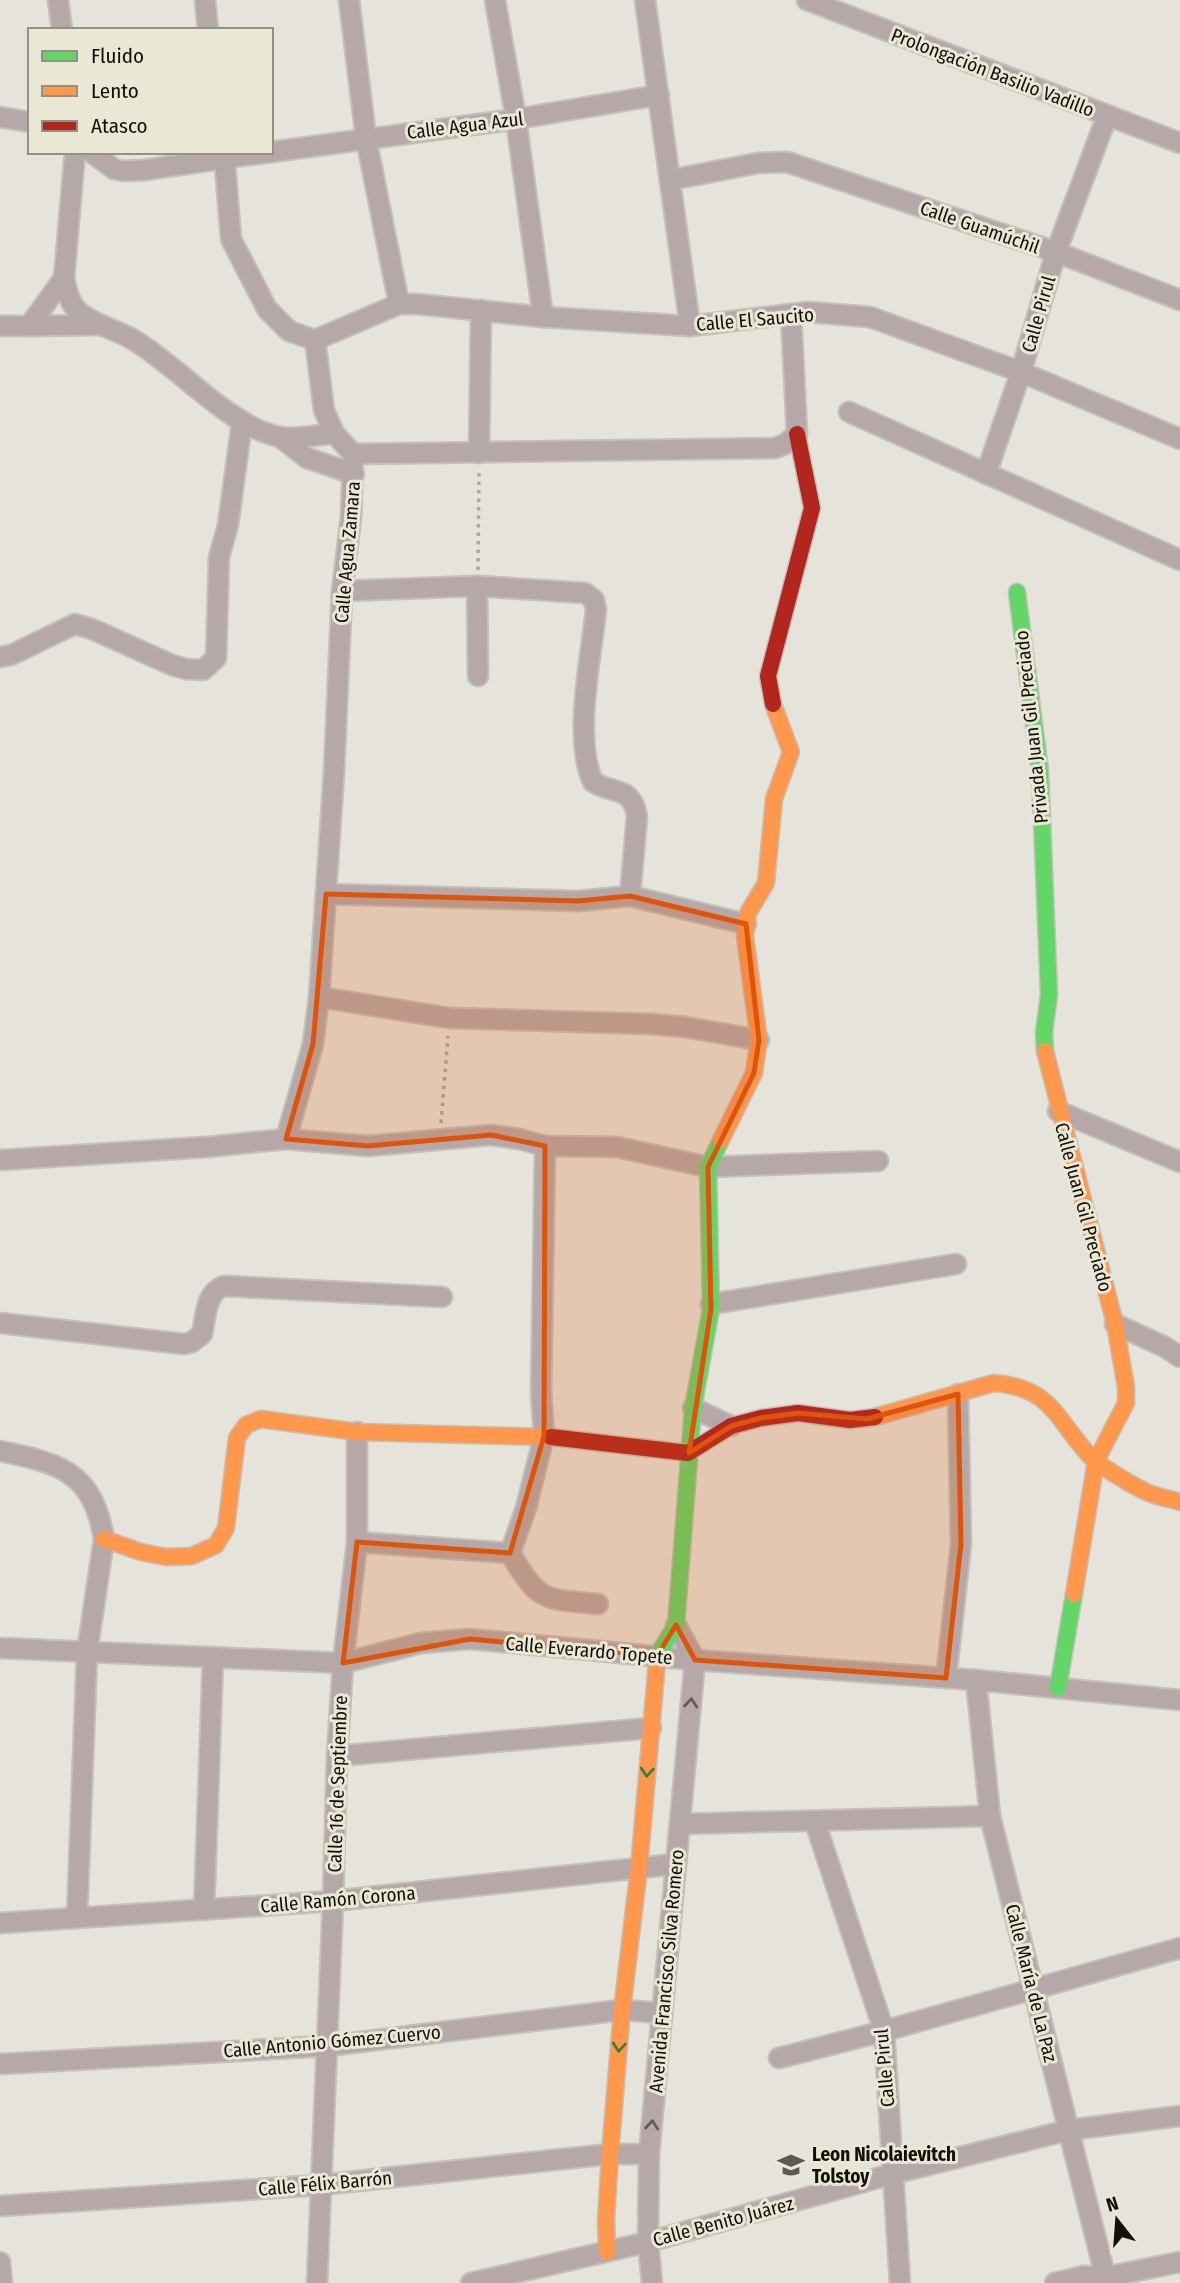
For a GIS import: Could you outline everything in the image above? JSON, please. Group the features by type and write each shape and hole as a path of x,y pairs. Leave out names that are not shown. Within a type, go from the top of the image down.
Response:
{"street":[{"path":"58,0 62,28"},
{"path":"205,0 208,28"},
{"path":"349,0 366,138 400,304"},
{"path":"495,0 516,119 543,317"},
{"path":"645,0 690,326"},
{"name":"Prolongación Basilio Vadillo","path":"807,0 1180,143"},
{"name":"Calle Agua Azul","path":"273,152 516,119 659,95"},
{"name":"Calle Pirul","path":"986,474 1021,372 1056,252 1107,116"},
{"path":"0,117 28,122"},
{"path":"75,154 64,278 67,293 75,307 99,324 131,338 242,422 280,437 307,458 353,464 479,453 775,448 797,434"},
{"name":"Calle Agua Azul","path":"94,154 114,169 123,171 248,154"},
{"path":"224,156 231,239 256,290 267,309 289,331 315,340"},
{"name":"Calle Guamúchil","path":"670,180 778,161 797,165 1056,252 1180,300"},
{"path":"29,326 64,278"},
{"name":"Calle El Saucito","path":"315,340 400,304 543,317 690,326 808,312 870,317 1021,372 1180,439"},
{"path":"479,453 481,310"},
{"path":"657,1656 676,1625 692,1408 711,1304 708,1167 754,1073 760,1040 745,936 746,924 749,912 766,883 774,799 791,752 769,695 768,676 811,508 797,434 792,314"},
{"path":"0,326 99,324"},
{"name":"Calle Agua Zamara","path":"286,1139 313,1044 319,998 334,772 342,591 353,464 324,410 315,340"},
{"path":"849,412 1180,560"},
{"path":"0,657 75,624 172,665 203,670 211,664 216,658 219,556 228,525 242,422"},
{"path":"280,437 334,433"},
{"path":"342,591 477,586 585,593 594,600 596,610 583,732 593,782 630,797 635,808 637,816 630,896"},
{"path":"477,586 478,676"},
{"name":"Privada Juan Gil Preciado","path":"1017,592 1040,771 1047,946"},
{"path":"326,894 578,901 630,896 746,924"},
{"name":"Calle Juan Gil Preciado","path":"1047,946 1049,995 1045,1046 1058,1111 1115,1324 1126,1387 1126,1403 1096,1461 1058,1688"},
{"path":"319,998 449,1018 651,1024 760,1040"},
{"path":"1058,1111 1180,1162"},
{"path":"0,1160 194,1148 286,1139 368,1146 491,1135 545,1146 617,1147 708,1167 878,1161"},
{"path":"510,1553 526,1508 544,1436 541,1392 545,1146"},
{"path":"711,1304 956,1265"},
{"path":"0,1323 176,1344 192,1342 202,1334 210,1297 215,1290 224,1286 442,1297"},
{"path":"1115,1324 1165,1347 1180,1357"},
{"path":"104,1539 159,1557 177,1558 209,1550 223,1539 229,1513 237,1438 246,1425 261,1419 357,1432 544,1436 688,1453 731,1426 761,1418 798,1413 850,1420 867,1419 994,1383 1010,1383 1037,1393 1048,1402 1096,1461 1149,1493 1180,1502"},
{"path":"946,1678 961,1544 958,1394"},
{"path":"692,1408 731,1426"},
{"name":"Calle 16 de Septiembre","path":"317,2283 337,1756 343,1662 356,1542 357,1432"},
{"path":"0,1451 38,1459 72,1474 81,1481 88,1489 100,1515 104,1539 88,1652 77,1918"},
{"path":"356,1542 510,1553"},
{"path":"510,1553 528,1583 537,1591 558,1600 598,1604"},
{"path":"676,1625 695,1660"},
{"name":"Calle Everardo Topete","path":"0,1648 343,1662 421,1643 470,1639 695,1660 976,1680 1180,1700"},
{"name":"Avenida Francisco Silva Romero","path":"607,2252 610,2154 622,2010 639,1868 657,1656"},
{"path":"204,1910 213,1657"},
{"name":"Avenida Francisco Silva Romero","path":"652,2283 648,2242 649,2154 695,1660"},
{"name":"Calle María de La Paz","path":"976,1680 990,1816 1106,2280"},
{"path":"337,1756 651,1728"},
{"path":"680,1824 990,1816"},
{"name":"Calle Pirul","path":"815,1822 884,2031 901,2283"},
{"name":"Calle Ramón Corona","path":"0,1923 333,1901 676,1864"},
{"path":"779,2058 1180,1948"},
{"name":"Calle Antonio Gómez Cuervo","path":"0,2064 327,2046 622,2010 662,2013"},
{"name":"Calle Benito Juárez","path":"471,2283 648,2242 892,2174 1069,2130 1180,2117"},
{"name":"Calle Félix Barrón","path":"0,2206 320,2185 610,2154 649,2154"},
{"path":"0,2262 2,2283"},
{"path":"1055,2283 1084,2276 1106,2280 1180,2262"}],"path":[{"path":"477,586 479,453"},
{"path":"440,1139 449,1018"}],"highlighted area":[{"path":"326,894 578,901 630,896 746,924 759,1040 754,1073 708,1167 711,1309 689,1453 731,1426 761,1418 798,1413 867,1419 958,1394 961,1544 946,1678 695,1660 676,1625 657,1656 470,1639 343,1663 357,1542 510,1553 544,1436 545,1146 491,1135 368,1146 286,1139 313,1044"}],"traffic: fast":[{"path":"1017,592 1040,771 1049,995 1044,1032 1045,1051"},
{"path":"657,1662 657,1656 676,1625 693,1408 711,1309 708,1167 721,1140"},
{"path":"1058,1688 1074,1594"}],"traffic: slow":[{"path":"721,1140 754,1073 759,1040 745,936 748,913 766,883 774,799 791,752 773,704"},
{"path":"1045,1051 1115,1324 1126,1387 1126,1403 1096,1461 1074,1594"},
{"path":"875,1417 994,1383 1013,1386 1041,1398 1089,1455 1101,1465 1143,1490 1180,1502"},
{"path":"104,1539 141,1552 166,1557 192,1556 216,1545 226,1528 237,1438 246,1425 261,1419 357,1432 551,1437"},
{"path":"607,2252 610,2154 622,2010 639,1868 657,1662"}],"traffic: jam":[{"path":"773,704 768,676 812,508 797,434"},
{"path":"551,1437 688,1453 731,1426 761,1418 798,1413 850,1420 875,1417"}],"place":[{"name":"Leon Nicolaievitch Tolstoy","path":"791,2165"}]}
